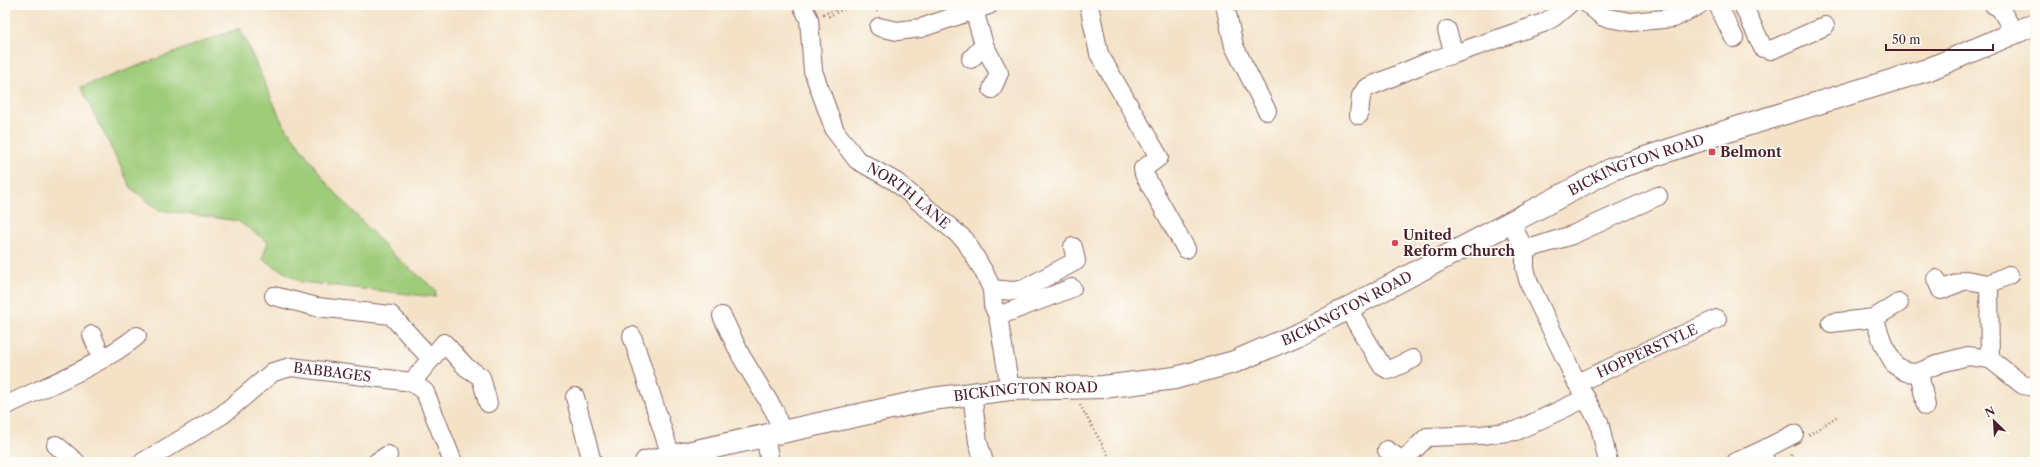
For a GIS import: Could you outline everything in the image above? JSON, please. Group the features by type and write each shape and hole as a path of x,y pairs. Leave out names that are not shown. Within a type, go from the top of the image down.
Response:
{"main road":[{"name":"BICKINGTON ROAD","path":"646,462 932,399 1010,389 1103,387 1175,378 1234,362 1297,335 1348,309 1612,169 1746,125 1927,70 2015,34 2035,24"}],"street":[{"path":"1089,5 1099,54 1160,157 1143,169 1186,249"},
{"path":"1225,5 1234,46 1267,111"},
{"path":"1359,115 1361,96 1366,88 1433,60 1543,23 1554,17 1568,5"},
{"path":"1589,5 1603,16 1631,22 1674,18 1698,5"},
{"path":"1718,5 1734,38"},
{"path":"1743,5 1762,48 1771,50 1825,26"},
{"path":"1994,5 2000,8 2015,34"},
{"path":"879,27 897,31 921,28 982,7 984,45 998,73 992,89"},
{"name":"NORTH LANE","path":"805,12 813,71 835,131 857,160 896,182 965,240 992,289 993,305 998,316 1010,389"},
{"path":"1447,30 1454,54"},
{"path":"971,59 984,45"},
{"path":"1525,250 1572,235 1658,196"},
{"path":"1510,222 1525,250 1525,268 1529,282 1581,390 1599,422 1608,462"},
{"path":"992,289 1014,291 1024,289 1076,261 1073,247"},
{"path":"1936,279 1941,290 1966,280 1989,284 2009,275"},
{"path":"1989,284 1990,359"},
{"path":"998,316 1072,288"},
{"path":"274,296 317,307 390,315 431,359"},
{"path":"1838,323 1874,318 1899,303"},
{"path":"1348,309 1382,366 1389,370 1413,359"},
{"path":"722,316 741,356 775,412 770,462"},
{"path":"1874,318 1884,346 1895,365 1906,372 1919,372 1941,363 1968,356 1990,359 2023,384 2035,387"},
{"name":"HOPPERSTYLE","path":"1403,461 1427,437 1481,435 1516,430 1581,390 1717,319"},
{"path":"92,335 102,359"},
{"path":"5,406 102,359 124,346 137,336"},
{"path":"632,336 671,456"},
{"path":"453,462 425,392 412,382 444,343 466,367 481,377 488,403"},
{"name":"BABBAGES","path":"142,462 222,415 273,372 291,368 412,382"},
{"path":"1919,372 1926,406"},
{"path":"972,394 978,442 984,462"},
{"path":"575,397 592,462"},
{"path":"1736,462 1763,457 1794,434"},
{"path":"56,445 76,462"},
{"path":"1387,450 1403,461"}],"path":[{"path":"805,12 827,12 849,5"},
{"path":"827,12 829,16 853,5"},
{"path":"1074,387 1081,408 1112,462"}],"green space":[{"path":"240,28 282,122 326,182 390,252 436,290 435,297 301,282 262,259 268,242 238,221 159,210 131,188 81,87"}],"place":[{"name":"Belmont","path":"1712,152"},
{"name":"United Reform Church","path":"1395,243"}]}
